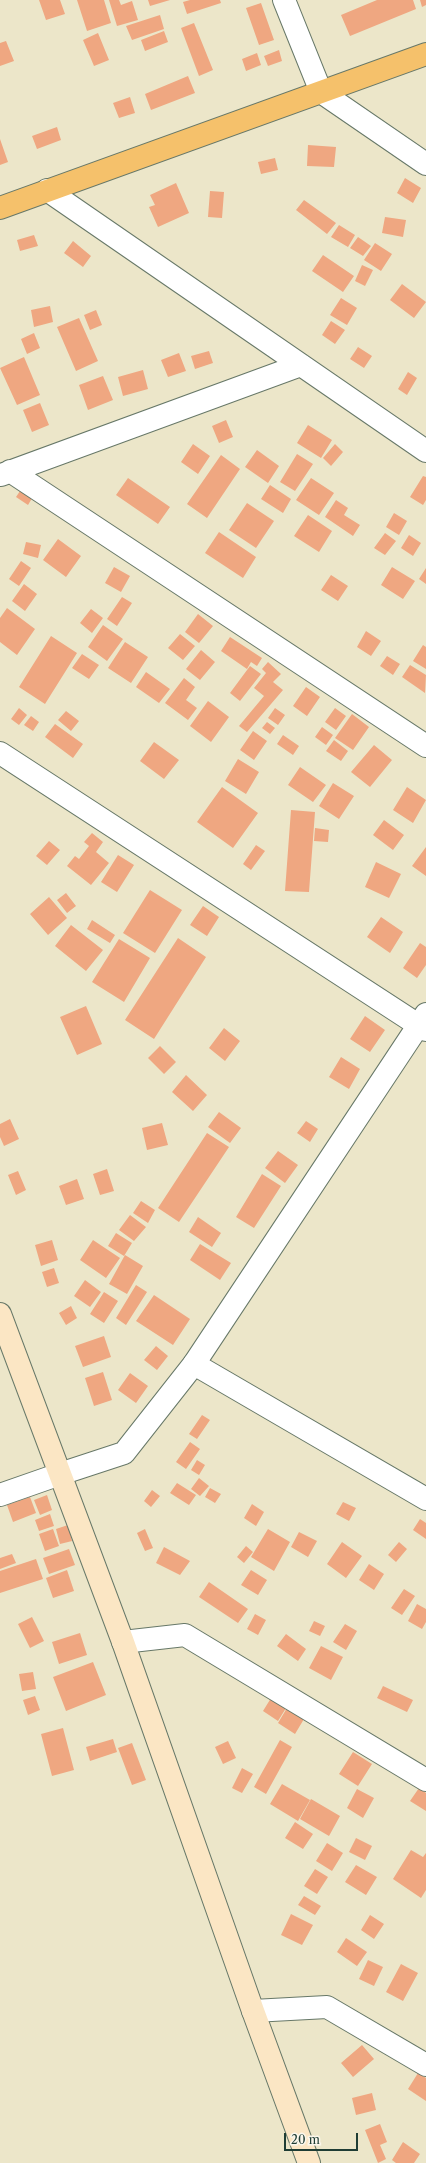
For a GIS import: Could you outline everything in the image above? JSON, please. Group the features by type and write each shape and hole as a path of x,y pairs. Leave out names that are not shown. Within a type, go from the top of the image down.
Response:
{"main road":[{"path":"0,208 426,54"},
{"path":"0,1314 123,1642 253,2011 310,2163"}],"street":[{"path":"284,0 321,92 426,164"},
{"path":"47,190 426,451"},
{"path":"5,473 301,365"},
{"path":"5,473 426,746"},
{"path":"0,753 424,1023 194,1364 124,1453 0,1495"},
{"path":"194,1364 426,1499"},
{"path":"123,1642 185,1635 426,1780"},
{"path":"253,2011 328,2007 426,2065"}],"building":[{"path":"39,0 60,0 65,14 46,20"},
{"path":"77,0 104,0 111,23 87,31"},
{"path":"109,0 119,0 121,5 132,1 138,20 117,26"},
{"path":"148,0 170,0 150,6"},
{"path":"190,0 220,0 221,3 187,14 183,2"},
{"path":"377,0 413,0 416,9 350,36 341,15"},
{"path":"420,0 426,0 426,5 422,7"},
{"path":"261,3 274,40 259,45 246,8"},
{"path":"160,15 164,29 132,40 126,26"},
{"path":"194,23 213,70 199,76 181,28"},
{"path":"164,31 168,42 145,51 141,40"},
{"path":"98,33 109,60 94,66 83,40"},
{"path":"6,41 14,61 0,66 0,43"},
{"path":"279,50 282,61 268,66 264,56"},
{"path":"257,53 261,65 246,71 242,59"},
{"path":"188,76 195,93 151,110 145,94"},
{"path":"130,97 135,113 119,118 113,103"},
{"path":"57,127 61,140 37,149 32,136"},
{"path":"0,139 8,162 0,165"},
{"path":"308,145 336,147 334,167 307,166"},
{"path":"275,158 278,170 261,174 258,162"},
{"path":"405,178 421,188 413,203 397,193"},
{"path":"176,183 189,213 158,227 149,207 155,205 150,195"},
{"path":"210,191 224,192 222,218 208,217"},
{"path":"304,200 336,223 327,234 296,210"},
{"path":"385,217 406,220 403,237 382,233"},
{"path":"339,225 355,235 348,247 331,237"},
{"path":"34,235 38,246 20,251 17,240"},
{"path":"358,237 371,246 363,256 350,248"},
{"path":"73,241 91,256 83,267 64,253"},
{"path":"375,243 392,254 381,271 364,260"},
{"path":"323,255 354,276 343,292 312,271"},
{"path":"362,265 373,270 365,286 355,281"},
{"path":"402,284 426,302 414,318 390,300"},
{"path":"341,298 357,308 347,325 330,315"},
{"path":"50,306 53,322 34,327 31,310"},
{"path":"96,310 102,325 90,330 84,315"},
{"path":"79,318 98,361 76,371 57,327"},
{"path":"331,321 345,330 335,344 322,335"},
{"path":"34,333 40,348 27,354 21,339"},
{"path":"358,347 372,356 364,368 350,359"},
{"path":"209,351 213,363 195,369 191,356"},
{"path":"179,353 186,371 168,377 161,360"},
{"path":"24,357 40,395 17,405 0,368"},
{"path":"143,370 148,389 123,396 118,377"},
{"path":"408,372 417,378 407,395 398,389"},
{"path":"103,376 113,400 88,410 79,385"},
{"path":"40,403 49,425 32,432 23,410"},
{"path":"226,420 233,437 219,443 212,426"},
{"path":"308,425 332,440 321,458 297,443"},
{"path":"193,444 210,456 198,474 181,462"},
{"path":"335,444 343,452 331,466 323,458"},
{"path":"257,450 279,466 268,483 245,467"},
{"path":"297,454 313,464 295,491 280,482"},
{"path":"221,455 240,469 207,518 187,504"},
{"path":"423,476 426,477 426,500 423,505 410,497"},
{"path":"128,478 170,507 158,524 116,495"},
{"path":"311,478 334,493 319,515 296,500"},
{"path":"270,485 291,499 283,513 261,499"},
{"path":"22,488 34,495 28,505 16,497"},
{"path":"336,500 348,508 344,515 360,525 353,536 325,517"},
{"path":"247,503 274,521 256,548 229,530"},
{"path":"394,513 407,521 399,535 386,527"},
{"path":"308,515 332,531 319,552 294,536"},
{"path":"219,532 256,557 243,578 205,553"},
{"path":"385,533 396,541 385,555 374,548"},
{"path":"409,535 421,543 413,556 401,548"},
{"path":"58,539 81,556 66,577 43,560"},
{"path":"26,542 41,545 38,558 23,554"},
{"path":"21,561 31,568 19,586 9,579"},
{"path":"114,567 130,576 121,592 105,583"},
{"path":"392,567 415,581 403,599 381,585"},
{"path":"426,568 426,584 419,579"},
{"path":"331,575 348,586 338,601 321,590"},
{"path":"24,584 37,594 25,611 12,601"},
{"path":"122,597 132,603 117,626 107,619"},
{"path":"7,608 35,629 17,655 0,642 0,618"},
{"path":"91,609 103,618 92,633 80,623"},
{"path":"198,614 213,626 199,643 185,632"},
{"path":"103,625 123,639 107,661 88,647"},
{"path":"366,631 381,641 371,656 357,647"},
{"path":"180,634 195,646 183,660 168,648"},
{"path":"51,636 77,653 45,704 19,687"},
{"path":"230,637 262,658 257,666 251,662 247,669 221,651"},
{"path":"125,642 148,657 131,683 108,668"},
{"path":"423,645 426,647 426,669 413,661"},
{"path":"201,650 215,662 200,680 186,669"},
{"path":"82,654 99,665 89,679 72,668"},
{"path":"387,656 400,664 393,675 380,666"},
{"path":"268,662 281,674 273,682 283,690 247,732 239,726 264,696 254,688 266,673 262,669"},
{"path":"410,665 426,675 425,693 402,677"},
{"path":"250,666 261,674 240,701 230,693"},
{"path":"146,672 170,689 159,703 136,687"},
{"path":"184,678 195,687 186,700 197,708 188,720 165,703"},
{"path":"306,687 320,697 307,716 293,706"},
{"path":"208,701 229,717 211,742 190,726"},
{"path":"19,708 27,715 19,725 11,719"},
{"path":"275,708 285,715 278,725 268,718"},
{"path":"335,708 346,716 336,730 325,722"},
{"path":"66,711 79,721 71,731 58,720"},
{"path":"352,714 369,727 353,750 335,738"},
{"path":"31,716 39,722 33,731 24,725"},
{"path":"267,722 275,728 270,734 262,728"},
{"path":"55,724 83,744 73,758 45,737"},
{"path":"322,727 333,735 326,745 315,737"},
{"path":"253,731 267,741 254,760 240,750"},
{"path":"283,735 299,746 293,755 277,744"},
{"path":"334,740 348,751 341,761 326,751"},
{"path":"154,742 179,760 164,779 140,761"},
{"path":"374,745 392,760 370,787 351,772"},
{"path":"238,759 259,772 246,794 225,781"},
{"path":"300,767 326,785 313,802 288,785"},
{"path":"333,783 354,796 339,819 319,806"},
{"path":"222,787 258,813 233,848 197,822"},
{"path":"407,787 426,800 413,823 393,810"},
{"path":"291,810 315,812 309,892 285,891"},
{"path":"384,820 404,835 393,850 373,835"},
{"path":"315,828 329,830 328,842 314,841"},
{"path":"92,833 103,842 96,852 109,863 91,885 67,866 75,856 79,859 89,846 84,842"},
{"path":"49,841 60,850 47,865 36,856"},
{"path":"256,845 265,851 251,870 243,864"},
{"path":"426,847 426,876 412,866"},
{"path":"118,855 134,865 117,892 101,882"},
{"path":"376,862 401,874 389,898 365,887"},
{"path":"150,890 182,910 155,953 123,933"},
{"path":"66,893 76,906 67,913 57,900"},
{"path":"49,897 67,918 48,935 30,914"},
{"path":"203,906 219,917 207,936 190,925"},
{"path":"381,917 403,932 390,953 367,937"},
{"path":"92,920 115,935 110,943 87,929"},
{"path":"71,925 103,950 86,971 55,946"},
{"path":"178,938 206,957 154,1039 125,1020"},
{"path":"119,939 150,958 124,1002 92,982"},
{"path":"420,943 426,947 426,965 417,978 403,968"},
{"path":"86,1006 102,1044 77,1055 60,1017"},
{"path":"365,1016 385,1030 370,1052 350,1039"},
{"path":"224,1028 240,1041 225,1061 209,1048"},
{"path":"160,1046 176,1062 164,1074 148,1058"},
{"path":"341,1057 360,1069 349,1089 329,1077"},
{"path":"186,1075 207,1095 193,1111 172,1092"},
{"path":"219,1112 241,1128 230,1143 208,1127"},
{"path":"10,1119 19,1139 4,1146 0,1137 0,1124"},
{"path":"306,1121 318,1129 310,1142 297,1133"},
{"path":"162,1123 168,1145 147,1150 142,1128"},
{"path":"207,1133 229,1147 179,1222 158,1208"},
{"path":"278,1151 298,1165 285,1183 265,1168"},
{"path":"107,1169 114,1191 100,1195 93,1174"},
{"path":"18,1171 26,1190 16,1195 8,1175"},
{"path":"262,1174 281,1186 254,1228 236,1217"},
{"path":"77,1179 84,1199 66,1205 59,1186"},
{"path":"141,1201 155,1210 148,1223 133,1213"},
{"path":"130,1215 146,1227 134,1241 119,1230"},
{"path":"198,1217 221,1233 212,1247 189,1232"},
{"path":"116,1233 132,1243 124,1256 108,1246"},
{"path":"52,1240 58,1260 41,1266 35,1245"},
{"path":"93,1240 120,1258 106,1278 80,1260"},
{"path":"200,1244 231,1263 220,1280 190,1260"},
{"path":"125,1255 143,1266 127,1294 109,1284"},
{"path":"54,1268 59,1283 47,1287 42,1272"},
{"path":"85,1280 101,1292 90,1307 74,1296"},
{"path":"136,1285 147,1292 126,1325 116,1318"},
{"path":"104,1292 118,1301 104,1323 90,1314"},
{"path":"154,1295 190,1319 173,1345 136,1321"},
{"path":"71,1306 77,1318 66,1325 59,1313"},
{"path":"104,1336 111,1357 83,1367 75,1346"},
{"path":"156,1346 168,1356 157,1370 144,1360"},
{"path":"103,1372 112,1400 94,1406 85,1378"},
{"path":"130,1373 148,1386 136,1403 118,1390"},
{"path":"202,1415 210,1420 197,1439 189,1434"},
{"path":"190,1442 200,1449 186,1469 176,1462"},
{"path":"197,1460 205,1465 199,1475 191,1470"},
{"path":"199,1478 209,1486 200,1496 191,1489"},
{"path":"177,1483 196,1495 189,1505 170,1493"},
{"path":"210,1488 221,1494 215,1503 205,1497"},
{"path":"152,1490 160,1496 151,1507 144,1501"},
{"path":"47,1495 52,1510 40,1515 34,1500"},
{"path":"30,1497 36,1513 13,1522 7,1505"},
{"path":"343,1502 356,1508 349,1521 336,1514"},
{"path":"252,1504 264,1512 256,1526 244,1518"},
{"path":"50,1514 54,1526 39,1531 35,1520"},
{"path":"420,1519 426,1523 426,1539 413,1530"},
{"path":"68,1525 72,1541 60,1544 56,1529"},
{"path":"53,1529 59,1546 45,1551 39,1534"},
{"path":"145,1529 153,1548 145,1551 137,1533"},
{"path":"268,1529 290,1542 274,1571 251,1557"},
{"path":"299,1532 317,1541 308,1557 291,1547"},
{"path":"342,1542 362,1556 346,1578 327,1564"},
{"path":"399,1542 407,1549 396,1562 388,1555"},
{"path":"246,1546 253,1552 244,1563 237,1557"},
{"path":"164,1547 190,1561 180,1575 156,1563"},
{"path":"69,1549 75,1565 49,1574 43,1558"},
{"path":"12,1554 16,1563 0,1569 0,1558"},
{"path":"36,1559 43,1579 0,1593 0,1571"},
{"path":"369,1564 384,1574 374,1590 359,1580"},
{"path":"67,1570 74,1591 53,1598 46,1578"},
{"path":"251,1570 267,1580 258,1595 241,1585"},
{"path":"209,1582 248,1609 238,1623 199,1597"},
{"path":"404,1589 415,1596 402,1615 391,1608"},
{"path":"417,1604 426,1609 426,1622 422,1629 408,1621"},
{"path":"255,1614 266,1620 258,1635 247,1629"},
{"path":"32,1617 44,1641 30,1648 18,1624"},
{"path":"314,1621 325,1626 320,1636 309,1631"},
{"path":"345,1624 357,1631 346,1650 333,1642"},
{"path":"80,1633 87,1655 59,1664 52,1642"},
{"path":"286,1634 306,1649 298,1661 277,1646"},
{"path":"321,1646 343,1657 331,1680 309,1668"},
{"path":"93,1662 106,1695 66,1711 53,1677"},
{"path":"33,1672 36,1689 22,1691 19,1674"},
{"path":"383,1686 413,1700 407,1712 377,1698"},
{"path":"276,1690 291,1700 278,1721 263,1711"},
{"path":"35,1696 40,1710 28,1715 23,1700"},
{"path":"287,1708 304,1719 295,1734 278,1723"},
{"path":"63,1728 74,1770 52,1776 41,1734"},
{"path":"113,1739 117,1752 90,1761 86,1747"},
{"path":"280,1740 292,1747 266,1794 254,1787"},
{"path":"228,1741 236,1758 223,1764 215,1747"},
{"path":"132,1743 146,1780 132,1785 118,1748"},
{"path":"353,1752 372,1764 358,1786 339,1774"},
{"path":"242,1768 253,1774 242,1793 232,1788"},
{"path":"282,1784 310,1800 298,1821 270,1804"},
{"path":"419,1788 426,1793 426,1811 410,1801"},
{"path":"357,1789 374,1798 363,1818 347,1808"},
{"path":"311,1799 340,1816 329,1836 300,1819"},
{"path":"295,1822 313,1834 303,1849 285,1838"},
{"path":"356,1838 372,1846 365,1860 349,1852"},
{"path":"327,1843 343,1853 332,1871 316,1861"},
{"path":"411,1850 423,1857 426,1853 426,1890 421,1898 393,1879"},
{"path":"356,1865 377,1877 366,1895 345,1882"},
{"path":"315,1869 328,1877 317,1894 304,1886"},
{"path":"304,1896 321,1906 315,1915 298,1905"},
{"path":"291,1914 313,1925 302,1945 281,1935"},
{"path":"370,1915 384,1924 374,1939 361,1930"},
{"path":"346,1938 367,1952 357,1966 337,1952"},
{"path":"368,1960 383,1967 374,1986 359,1979"},
{"path":"401,1964 418,1973 403,2001 386,1992"},
{"path":"362,2045 374,2059 353,2077 341,2063"},
{"path":"418,2073 426,2078 426,2101 408,2089"},
{"path":"372,2093 376,2110 356,2115 352,2098"},
{"path":"380,2124 387,2142 380,2145 386,2159 378,2163 365,2130"},
{"path":"403,2142 420,2154 414,2163 396,2163 392,2160"}]}
